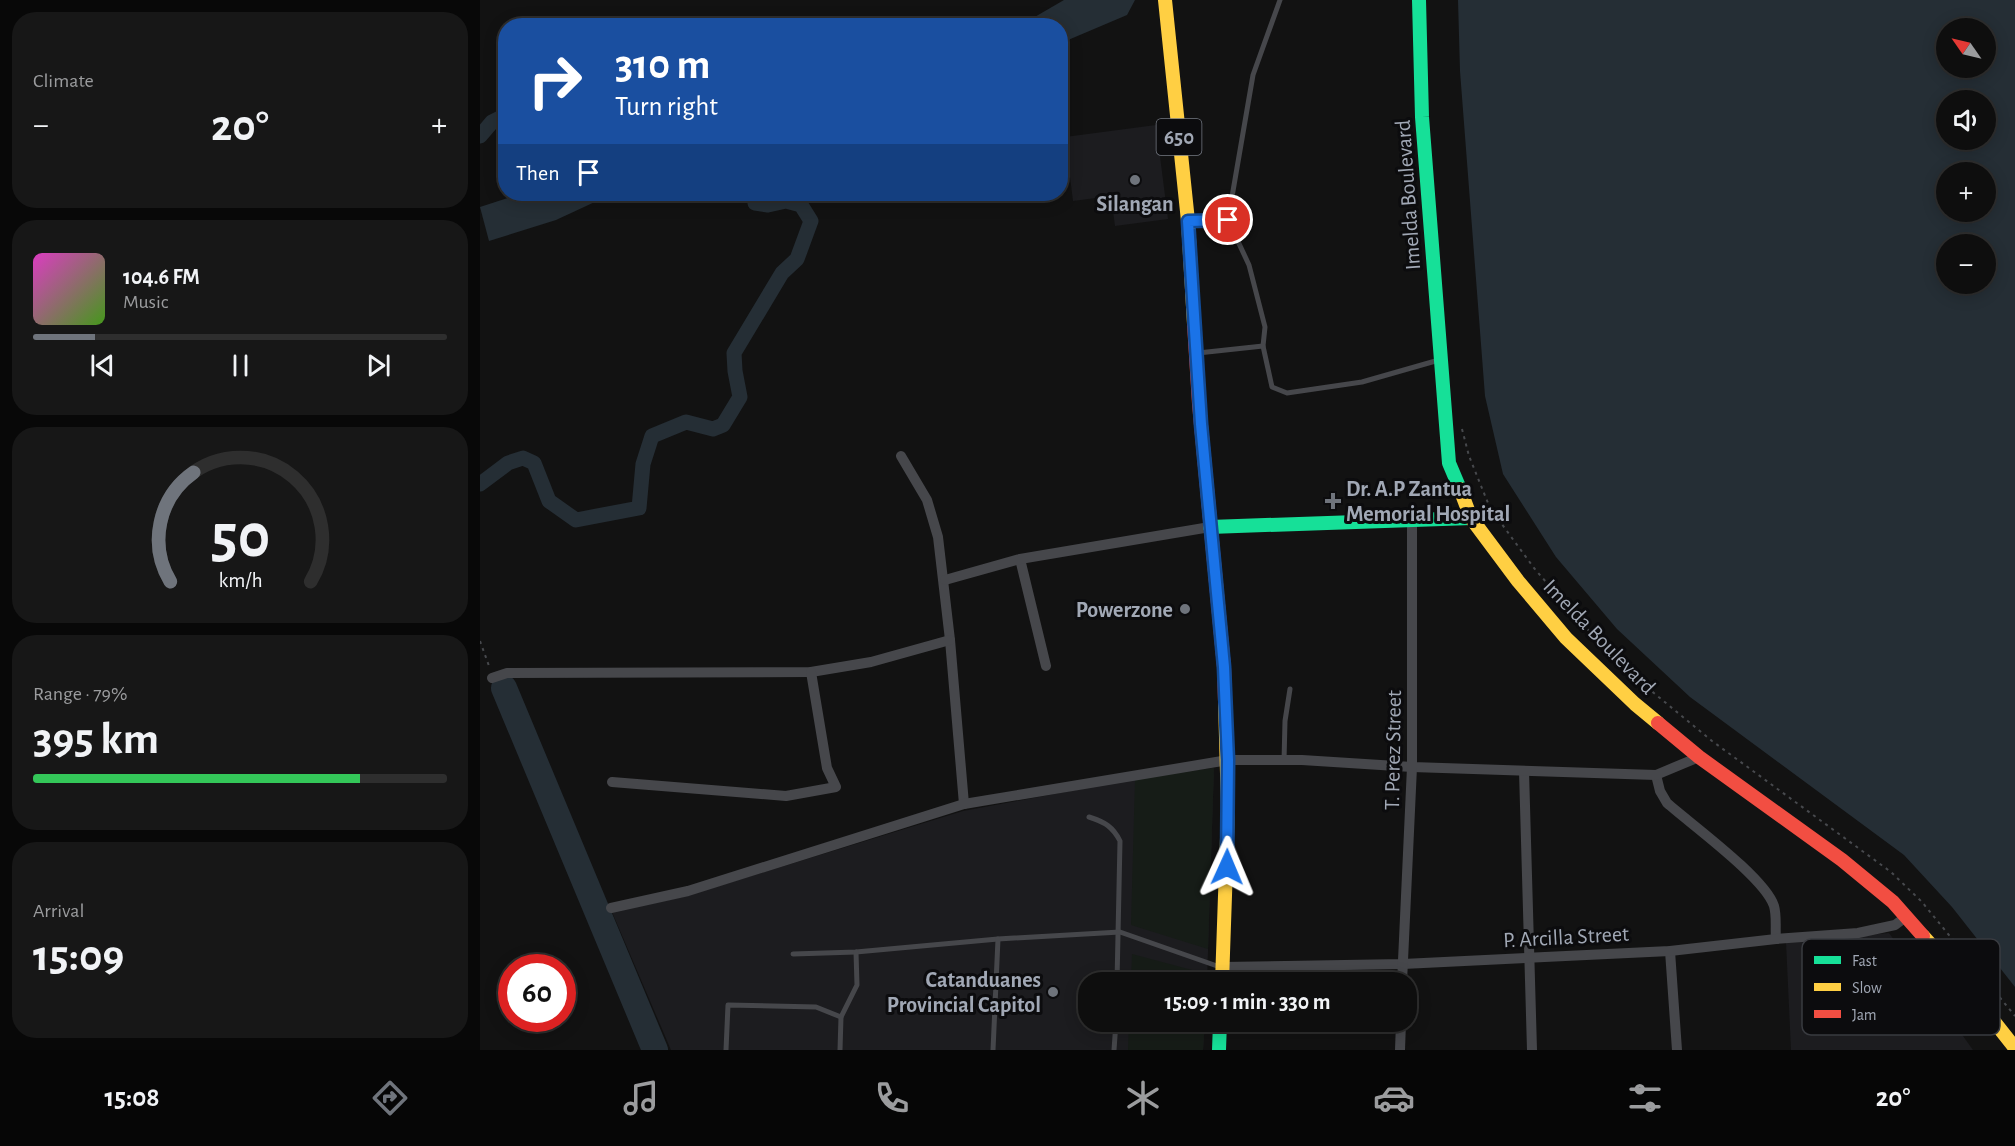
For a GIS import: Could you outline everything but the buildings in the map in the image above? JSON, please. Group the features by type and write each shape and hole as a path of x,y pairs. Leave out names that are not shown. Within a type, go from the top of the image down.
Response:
{"main road":[{"name":"650","path":"1165,0 1188,221 1196,353 1224,667 1228,760 1227,867 1222,972"},
{"name":"Imelda Boulevard","path":"1419,0 1422,117 1449,463 1471,518 1518,581 1566,638 1635,704 1699,757 1878,887 1926,939"},
{"path":"1210,526 1471,518"},
{"name":"Imelda Boulevard","path":"2000,1030 2015,1048"},
{"path":"1219,1050 1220,1032"}],"street":[{"path":"901,456 927,500 934,518 945,580 964,804"},
{"name":"T. Perez Street","path":"1403,972 1412,767 1412,519"},
{"path":"945,580 1020,559 1210,526"},
{"path":"1020,559 1046,666"},
{"path":"492,678 507,673 811,672 871,662 950,640"},
{"path":"612,782 786,796 836,787 827,768 811,672"},
{"path":"611,908 688,891 964,804 1228,760 1302,760 1412,767 1656,775 1699,757"},
{"path":"1524,771 1532,1050"},
{"path":"1656,775 1660,791 1667,803 1747,871 1767,891 1774,908 1776,939"},
{"name":"P. Arcilla Street","path":"1222,967 1403,964 1670,951 1879,929 1895,924 1907,916"},
{"path":"1670,951 1677,1050"},
{"path":"1400,1050 1401,1032"}],"lane":[{"path":"1280,0 1253,75 1228,220 1249,265 1265,327 1263,346 1272,387 1287,393 1362,382 1441,360"},
{"path":"1188,221 1228,220"},
{"path":"1196,353 1263,346"},
{"path":"1284,761 1285,721 1290,689"},
{"path":"1089,817 1103,821 1114,829 1120,841 1118,972"},
{"path":"793,954 856,952 998,939 1120,932 1222,967"},
{"path":"993,1050 998,939"},
{"path":"840,1050 841,1017 857,985 856,952"},
{"path":"726,1050 728,1005 816,1007 841,1017"},
{"path":"1114,1050 1115,1032"}],"path":[{"path":"1490,508 1534,568 1582,624 1649,689 1712,741 1891,872 1922,902 1952,939"},
{"path":"480,641 492,678"},
{"path":"2000,998 2015,1016"}],"shaded area":[{"path":"1064,0 1135,0 1127,15 1068,40 1068,18 1033,18"},
{"path":"1458,0 2015,0 2015,987 2000,968 2000,939 1977,939 1952,907 1904,855 1690,697 1617,629 1556,557 1503,474 1485,396 1460,71"},
{"path":"1156,125 1168,219 1115,226 1111,196 1073,201 1068,161 1068,137"},
{"path":"498,201 597,201 556,220 489,241 480,207"},
{"path":"1214,768 1207,972 1078,972 1078,1032 1204,1032 1203,1050 671,1050 612,912 683,897 963,811 1135,779"},
{"path":"1214,768 1208,949 1131,925 1135,779"},
{"path":"1889,933 1893,939 1820,939"},
{"path":"1802,941 1802,1035 1962,1035 1973,1050 1791,1050 1786,942"},
{"path":"1132,954 1200,972 1131,972"},
{"path":"1129,1032 1204,1032 1203,1050 1128,1050"}],"waterway":[{"path":"480,136 492,122 498,119"},
{"path":"755,201 755,203 768,205 786,201"},
{"path":"480,484 508,463 523,458 534,463 549,501 576,520 639,508 643,464 652,436 686,422 713,429 723,425 740,397 734,353 782,273 797,259 811,221 801,205 786,201"},
{"path":"504,688 655,1050"}],"traffic: fast":[{"path":"1419,0 1422,117 1449,463 1460,489"},
{"path":"1210,527 1471,518"},
{"path":"1219,1050 1220,1032"}],"traffic: slow":[{"path":"1165,0 1188,221 1194,324"},
{"path":"1460,489 1471,518 1518,581 1566,638 1658,723"},
{"path":"1222,972 1228,809 1225,702"},
{"path":"1923,936 1926,939"},
{"path":"2000,1029 2015,1048"}],"traffic: jam":[{"path":"1194,324 1199,404 1224,667 1225,702"},
{"path":"1658,723 1699,757 1842,860 1893,902 1923,936"}],"place":[{"name":"Silangan","path":"1135,180"},
{"name":"Dr. A.P Zantua Memorial Hospital","path":"1333,501"},
{"name":"Powerzone","path":"1185,609"},
{"name":"Catanduanes Provincial Capitol","path":"1053,992"}],"route":[{"path":"1227,867 1228,760 1224,667 1201,424 1188,221 1228,220"}]}
